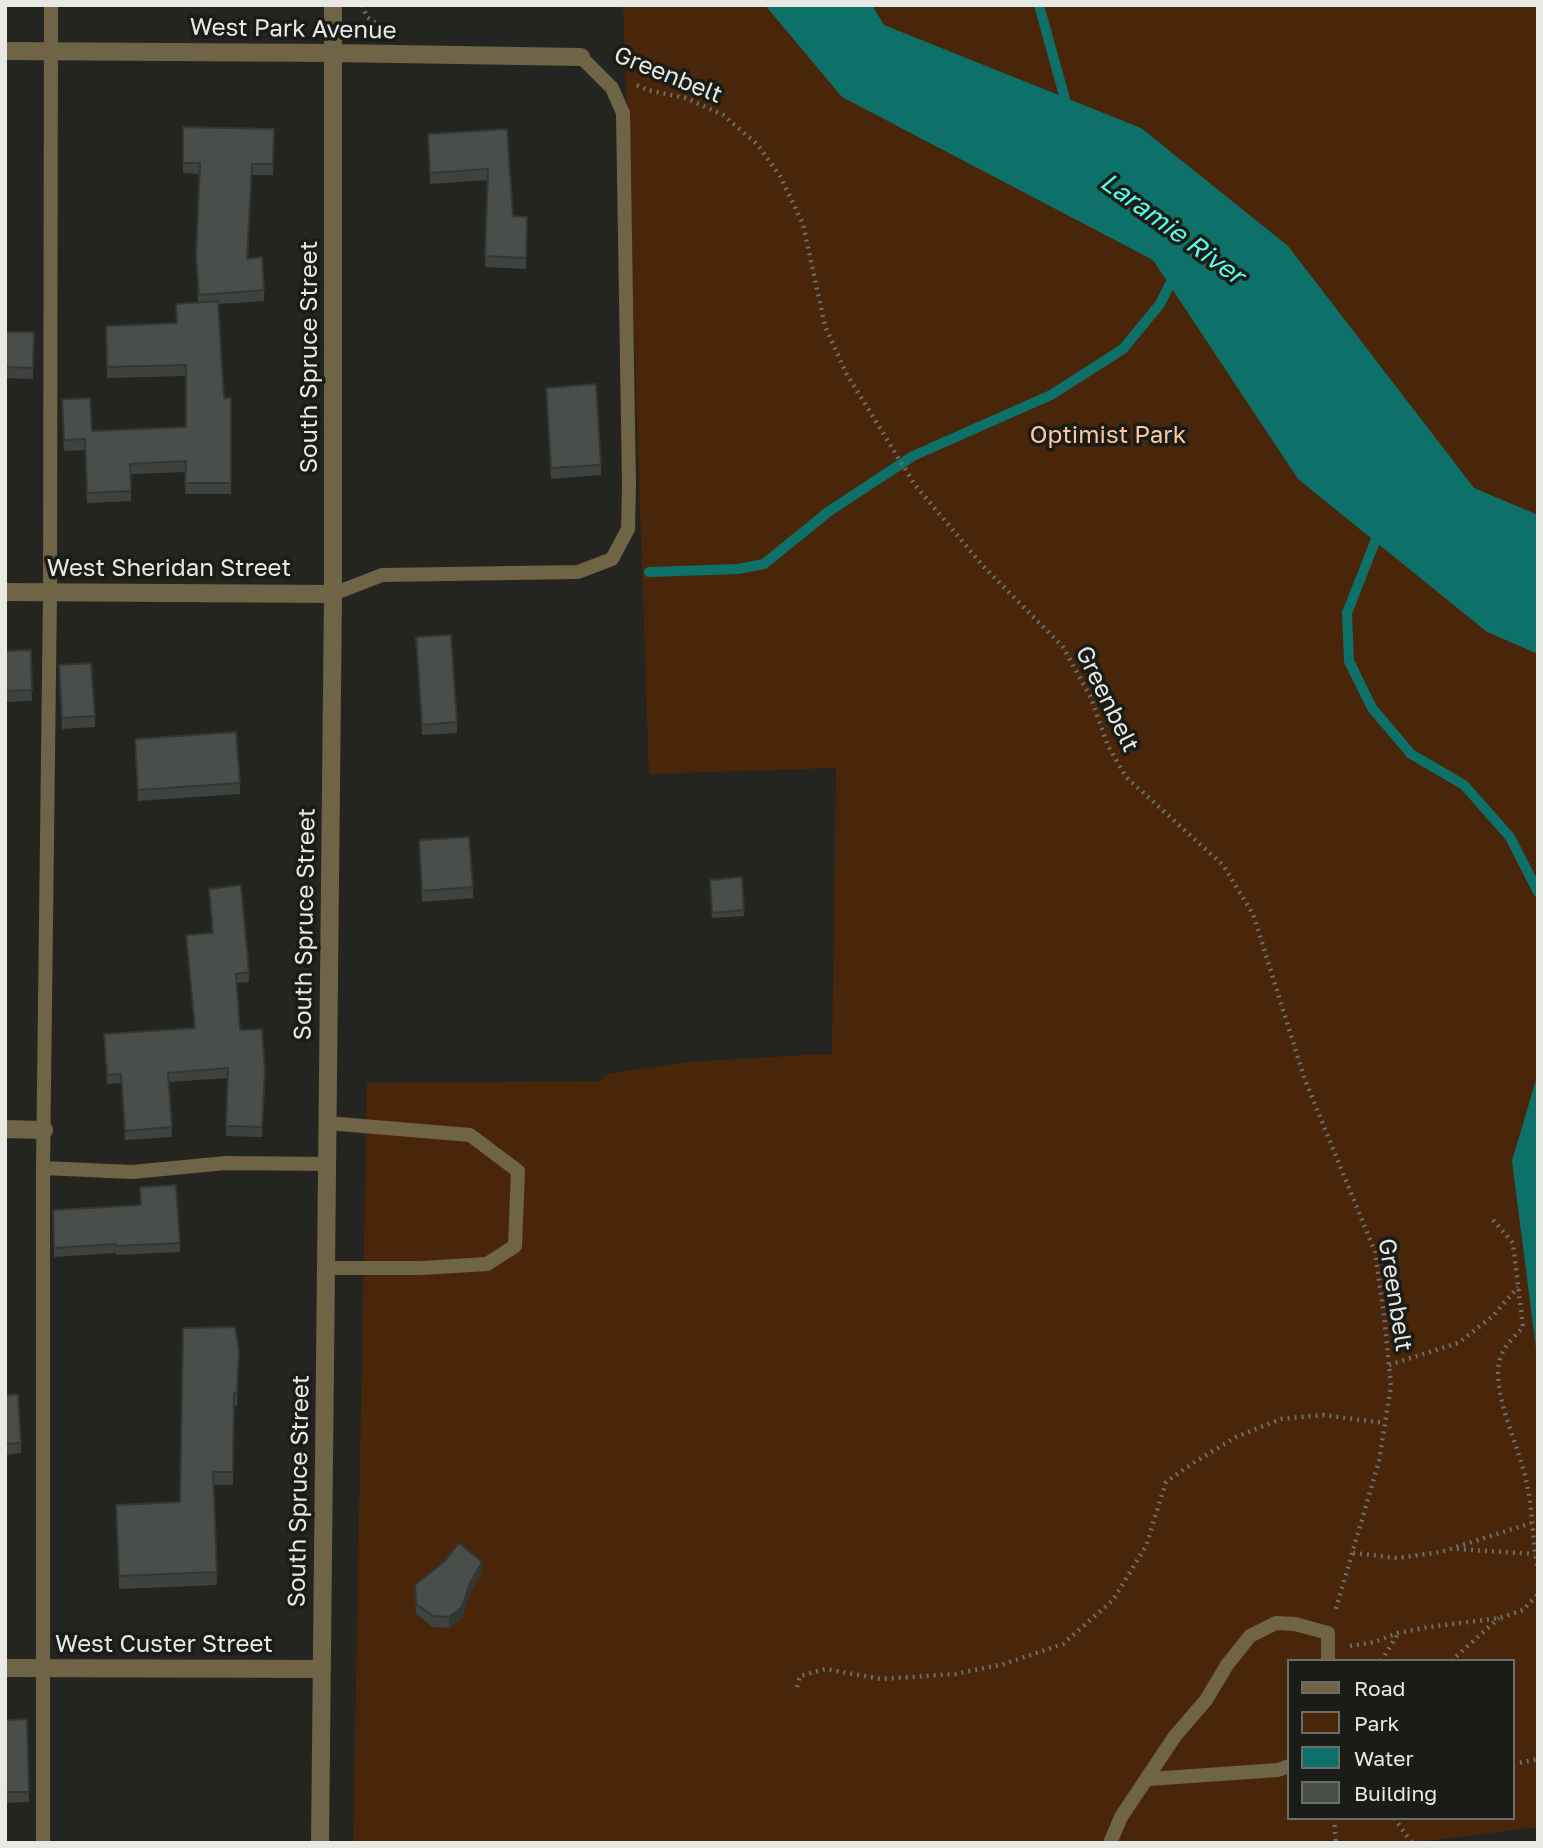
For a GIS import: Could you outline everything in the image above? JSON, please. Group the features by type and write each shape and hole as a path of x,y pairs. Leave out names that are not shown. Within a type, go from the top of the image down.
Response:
{"street":[{"name":"South Spruce Street","path":"320,1843 333,594 333,5"},
{"name":"West Park Avenue","path":"5,51 581,57"},
{"name":"West Sheridan Street","path":"5,592 333,594"},
{"path":"5,1129 44,1130"},
{"name":"West Custer Street","path":"5,1668 322,1669"}],"lane":[{"path":"43,1843 43,1168 50,592 51,5"},
{"path":"333,594 382,576 578,572 612,559 628,529 623,113 612,88 581,57"},
{"path":"326,1268 422,1268 487,1264 515,1247 518,1208 518,1171 470,1135 327,1123"},
{"path":"43,1168 132,1172 226,1163 327,1164"},
{"path":"1110,1843 1121,1817 1149,1779 1175,1736 1206,1700 1227,1665 1250,1636 1276,1623 1296,1624 1328,1647"},
{"path":"1149,1779 1278,1770 1288,1766"}],"path":[{"path":"362,5 367,17 385,30"},
{"name":"Greenbelt","path":"636,85 686,98 723,115 757,144 780,176 803,224 825,326 845,373 915,485 983,566 1062,647 1091,698 1108,747 1126,777 1223,865 1253,914 1305,1080 1375,1252 1389,1365 1391,1386 1379,1461 1328,1647"},
{"path":"1493,1220 1513,1243 1519,1287 1523,1327 1508,1344 1499,1362 1501,1399 1528,1485 1534,1554 1538,1570"},
{"path":"1389,1365 1458,1343 1493,1316 1519,1287"},
{"path":"797,1687 800,1676 825,1669 881,1679 955,1674 1004,1664 1063,1644 1113,1600 1146,1546 1166,1482 1193,1463 1236,1437 1281,1419 1323,1415 1385,1423"},
{"path":"1353,1553 1397,1558 1453,1549 1531,1523"},
{"path":"1453,1549 1534,1554"},
{"path":"1328,1647 1361,1645 1398,1633 1500,1618 1523,1610 1538,1594"},
{"path":"1453,1659 1500,1618"},
{"path":"1382,1659 1398,1633"},
{"path":"1515,1764 1538,1759"},
{"path":"1334,1820 1336,1843"},
{"path":"1395,1820 1412,1843"}],"green space":[{"name":"Optimist Park","path":"623,5 1538,5 1538,1827 1412,1843 353,1843 367,1083 600,1081 607,1074 687,1062 832,1055 836,768 649,774"}],"water":[{"name":"Laramie River","path":"765,5 872,5 884,25 1141,128 1288,246 1474,488 1538,515 1538,654 1487,632 1298,479 1153,260 842,97"},
{"path":"1538,1073 1538,1364 1512,1161"}],"building":[{"path":"183,127 274,129 273,164 252,164 247,259 262,257 264,290 199,295 196,256 200,163 183,163"},
{"path":"507,129 513,216 527,217 526,258 485,256 488,169 430,173 428,134"},
{"path":"218,301 224,398 231,398 231,483 185,483 186,461 130,464 131,491 87,493 85,439 64,440 62,399 90,398 92,431 186,427 186,365 107,367 106,326 177,323 176,304"},
{"path":"5,332 34,332 33,368 5,367"},
{"path":"596,384 601,465 551,468 546,388"},
{"path":"451,635 457,722 422,725 416,637"},
{"path":"31,650 32,690 5,691 5,651"},
{"path":"91,663 95,716 62,718 59,665"},
{"path":"236,732 240,783 138,790 135,739"},
{"path":"469,837 473,887 422,891 419,840"},
{"path":"742,877 744,910 712,913 710,880"},
{"path":"241,885 249,972 236,974 240,1030 262,1029 265,1072 262,1127 226,1126 228,1068 168,1073 172,1127 125,1131 121,1074 107,1075 104,1034 195,1028 186,935 213,933 209,889"},
{"path":"176,1185 180,1243 54,1248 53,1210 141,1205 140,1187"},
{"path":"235,1327 239,1351 237,1393 234,1393 233,1472 213,1472 217,1572 119,1576 116,1505 180,1502 183,1328"},
{"path":"18,1394 21,1443 5,1444 5,1395"},
{"path":"459,1543 482,1562 469,1585 462,1607 449,1617 433,1616 416,1604 415,1585 446,1560"},
{"path":"27,1719 29,1792 5,1792 5,1720"}],"waterway":[{"path":"1039,5 1068,110"},
{"path":"649,572 738,569 764,564 828,512 913,456 1051,395 1123,349 1160,304 1174,276"},
{"path":"1380,529 1347,613 1349,661 1372,708 1411,754 1464,785 1510,837 1538,892"}]}
